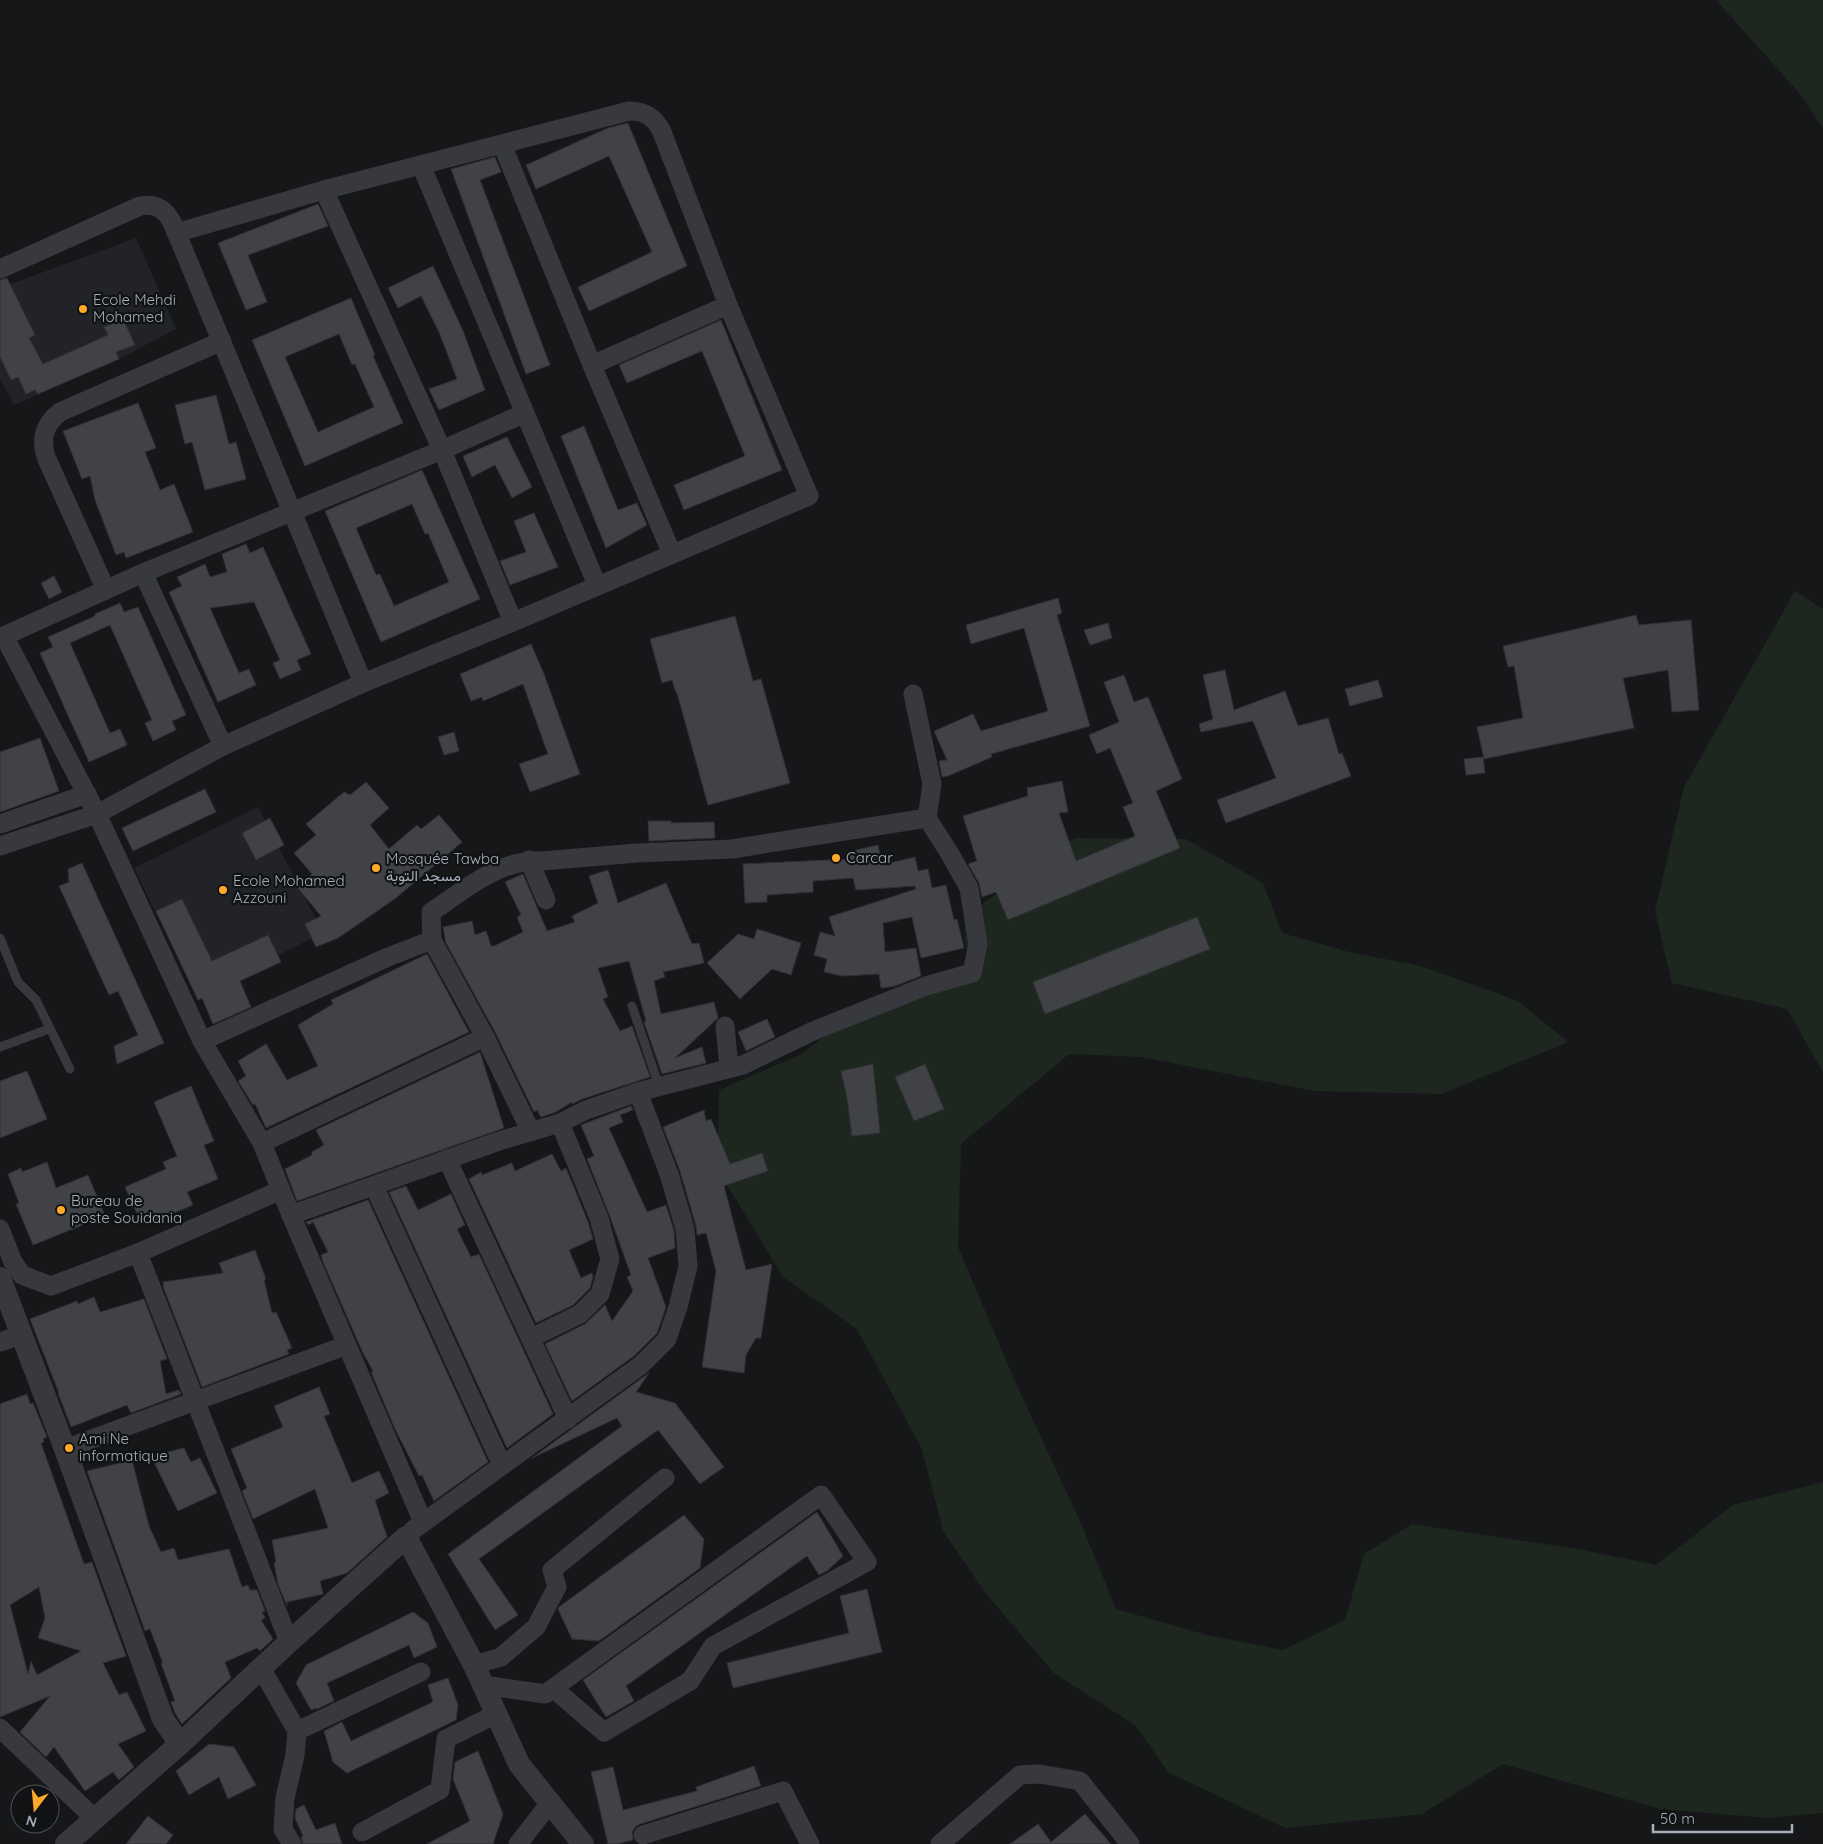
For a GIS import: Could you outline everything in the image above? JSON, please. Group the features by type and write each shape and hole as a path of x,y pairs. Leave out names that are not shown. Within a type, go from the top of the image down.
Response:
{"street":[{"path":"0,846 97,814 223,746 363,683 513,622 809,496 728,305 662,132 653,118 637,111 629,110 324,190 176,233"},
{"path":"502,144 592,365 672,554"},
{"path":"421,165 597,585"},
{"path":"324,190 442,450 513,622"},
{"path":"0,269 140,206 154,206 165,212 176,233 222,341 363,683"},
{"path":"592,365 728,305"},
{"path":"106,590 46,457 43,441 47,425 60,412 222,341"},
{"path":"423,1522 262,1143 202,1041 97,814 4,636 143,572 442,450 524,413"},
{"path":"143,572 223,746"},
{"path":"291,1215 499,1141 560,1123 586,1110 638,1092 743,1065 813,1031 926,986 972,973 978,944 970,888 927,818 932,784 914,694"},
{"path":"0,824 87,794"},
{"path":"530,1132 485,1037 432,940 431,912 494,870 529,860 542,861 637,853 732,849 927,818"},
{"path":"529,860 546,900"},
{"path":"202,1041 379,961 432,940"},
{"path":"725,1026 728,1068"},
{"path":"262,1143 485,1037"},
{"path":"66,1844 180,1744 289,1642 423,1522 641,1365 667,1339 678,1307 688,1266 685,1229 669,1174 638,1092"},
{"path":"531,1338 580,1314 600,1294 610,1259 599,1218 560,1123"},
{"path":"447,1159 568,1419"},
{"path":"374,1186 502,1465"},
{"path":"0,1229 13,1262 22,1275 51,1286 138,1253 281,1190"},
{"path":"138,1253 289,1642"},
{"path":"0,1278 65,1449 163,1719 180,1744"},
{"path":"0,1342 22,1334"},
{"path":"65,1449 347,1345"},
{"path":"474,1665 501,1657 536,1627 556,1587 552,1570 665,1478"},
{"path":"484,1685 545,1694 553,1688 821,1495 866,1562 713,1646 690,1681 604,1732 553,1688"},
{"path":"406,1537 484,1685 519,1764 583,1844"},
{"path":"261,1668 297,1732 295,1755 285,1798 283,1830 292,1844"},
{"path":"297,1732 421,1672"},
{"path":"362,1832 440,1790 446,1739 496,1714"},
{"path":"0,1728 94,1818"},
{"path":"940,1844 1020,1775 1040,1774 1080,1781 1130,1844"},
{"path":"643,1835 782,1791 810,1844"},
{"path":"518,1844 550,1803"}],"lane":[{"path":"0,938 18,982 36,1000 70,1069"},
{"path":"632,1006 660,1086"},
{"path":"0,1047 49,1029"}],"shaded area":[{"path":"1716,0 1823,0 1823,128 1800,94"},
{"name":"Ecole Mehdi Mohamed","path":"136,238 176,329 119,359 14,405 0,379 0,288"},
{"path":"1795,591 1823,609 1823,1072 1787,1009 1672,983 1655,911 1684,787"},
{"name":"Ecole Mohamed Azzouni","path":"258,807 323,933 278,955 281,962 198,1000 134,868"},
{"path":"1075,838 1186,839 1263,883 1282,933 1349,952 1421,966 1518,1001 1568,1042 1442,1094 1314,1091 1142,1057 1069,1054 961,1144 958,1247 1018,1388 1080,1521 1116,1609 1207,1635 1283,1650 1345,1620 1364,1554 1412,1524 1578,1549 1656,1565 1733,1505 1823,1482 1823,1813 1768,1818 1660,1809 1503,1764 1422,1814 1285,1828 1168,1772 1136,1726 1054,1673 987,1595 943,1531 922,1449 857,1329 783,1277 718,1170 719,1090 802,1054 852,1013 968,980 964,917"}],"building":[{"path":"628,123 687,266 589,311 578,287 652,252 609,156 536,189 526,165 608,128"},
{"path":"495,157 501,172 480,180 550,365 526,374 451,169"},
{"path":"318,204 328,226 248,255 267,302 246,310 218,243"},
{"path":"433,266 463,331 485,390 439,410 429,389 457,379 439,332 421,296 398,308 388,288"},
{"path":"7,278 35,335 29,338 43,364 108,335 104,327 123,319 135,345 116,352 119,359 38,394 35,390 26,394 18,377 11,380 0,357 0,280"},
{"path":"351,298 375,355 373,356 403,423 305,466 252,340","holes":["339,334 352,365 355,364 374,407 318,432 285,357"]},
{"path":"721,320 782,470 684,510 674,485 745,456 702,351 627,383 619,365"},
{"path":"216,395 229,444 236,442 246,479 205,490 192,442 185,444 175,405"},
{"path":"138,403 156,448 145,452 160,490 174,484 193,532 126,558 124,552 116,555 95,500 90,476 82,479 63,431"},
{"path":"584,426 618,510 637,503 647,525 606,548 561,436"},
{"path":"507,437 532,487 512,498 495,465 472,477 463,456"},
{"path":"422,470 480,599 381,642 325,511","holes":["412,504 425,534 428,533 449,582 394,606 380,574 376,575 356,528"]},
{"path":"534,513 558,567 510,585 500,561 526,552 514,521"},
{"path":"246,544 250,553 263,547 311,654 297,660 301,670 280,679 273,663 280,660 254,602 210,608 239,673 249,669 256,685 218,702 169,592 182,586 177,577 205,564 210,577 227,572 222,554"},
{"path":"54,576 62,592 49,599 41,583"},
{"path":"1058,598 1062,613 1057,615 1090,726 991,754 992,757 942,777 939,761 947,760 934,731 973,714 981,731 1048,711 1024,628 971,644 966,625"},
{"path":"120,603 124,612 138,607 186,715 172,721 176,730 153,741 145,723 152,720 110,625 70,643 110,733 120,729 127,745 89,762 40,653 53,647 48,637"},
{"path":"1636,615 1639,625 1691,620 1699,710 1672,712 1668,670 1623,678 1634,728 1484,759 1477,727 1523,718 1514,666 1508,667 1503,646"},
{"path":"735,616 753,681 761,679 790,783 708,805 677,693 672,680 662,683 650,639"},
{"path":"1108,623 1112,638 1090,645 1084,630"},
{"path":"531,644 544,674 580,774 530,792 519,764 548,754 523,684 483,701 482,697 471,701 460,674"},
{"path":"1225,670 1234,710 1285,691 1298,726 1328,718 1339,754 1342,753 1351,776 1226,823 1217,800 1276,778 1253,721 1201,732 1199,724 1213,719 1203,675"},
{"path":"1124,675 1134,702 1148,697 1182,779 1156,791 1180,848 1008,920 996,892 982,897 979,883 968,864 977,861 963,816 1028,796 1027,788 1062,781 1068,812 1059,813 1076,861 1135,836 1123,807 1133,803 1110,748 1097,754 1089,735 1119,722 1104,682"},
{"path":"1378,680 1383,697 1350,706 1345,689"},
{"path":"454,732 459,751 444,755 438,737"},
{"path":"40,738 59,791 0,812 0,752"},
{"path":"1483,757 1485,773 1466,775 1464,759"},
{"name":"Mosquée Tawba مسجد التوبة","path":"366,782 389,808 370,825 389,849 417,825 421,829 439,815 462,842 396,898 338,938 316,947 305,924 321,916 297,887 312,874 294,853 316,835 306,824 344,792 350,795"},
{"path":"205,789 216,812 133,851 122,828"},
{"path":"270,818 284,845 256,860 242,833"},
{"path":"648,821 671,821 671,823 714,822 715,838 649,841"},
{"path":"878,845 882,865 915,857 918,871 928,869 932,888 946,885 954,920 957,919 964,948 921,958 912,917 883,923 885,952 916,948 921,976 895,986 881,988 879,974 842,976 824,972 827,959 814,955 820,932 835,936 829,917 916,889 915,886 856,890 853,878 813,881 813,892 767,895 767,902 745,903 743,864 849,859 848,852"},
{"path":"82,863 164,1043 117,1064 114,1046 138,1035 118,991 109,995 59,886 69,882 68,869"},
{"path":"608,870 618,903 666,883 692,944 699,943 704,963 663,972 665,977 654,981 661,1014 714,1002 718,1018 675,1058 702,1047 706,1063 662,1074 644,1022 646,1021 629,961 598,968 608,997 603,999 620,1031 632,1026 650,1077 572,1104 572,1102 556,1112 541,1117 537,1110 534,1112 495,1032 446,943 443,927 472,921 475,935 486,931 491,946 523,932 517,917 521,915 505,882 523,874 547,931 575,922 572,916 598,903 589,876"},
{"path":"182,899 212,961 268,935 281,962 240,981 251,1007 213,1024 202,998 198,1000 156,911"},
{"path":"1197,917 1210,949 1045,1014 1033,982"},
{"path":"757,929 801,943 791,975 772,969 740,999 707,963 738,934 754,939"},
{"path":"427,954 469,1032 266,1128 255,1104 253,1105 238,1081 246,1076 238,1061 266,1044 287,1080 318,1066 298,1025 333,1004 331,1000"},
{"path":"767,1019 775,1037 746,1051 738,1032"},
{"path":"480,1052 504,1128 297,1201 285,1169 312,1155 312,1152 324,1145 316,1130"},
{"path":"873,1064 880,1133 852,1136 841,1071"},
{"path":"925,1064 944,1109 914,1121 895,1077"},
{"path":"27,1071 47,1119 0,1138 0,1081"},
{"path":"191,1086 214,1141 204,1145 218,1179 187,1192 193,1205 152,1222 148,1212 138,1216 125,1187 166,1169 163,1162 177,1156 154,1102"},
{"path":"631,1106 633,1110 620,1115 623,1122 609,1128 647,1212 666,1205 674,1231 675,1248 648,1258 666,1307 657,1333 634,1356 572,1401 545,1344 585,1324 605,1305 612,1321 633,1291 627,1277 631,1275 587,1159 594,1156 581,1125"},
{"path":"704,1110 706,1121 711,1119 730,1164 762,1153 768,1171 724,1186 746,1270 772,1264 761,1338 756,1338 746,1355 744,1373 702,1367 716,1271 706,1233 697,1235 680,1171 663,1127"},
{"path":"552,1154 561,1171 566,1168 593,1239 569,1250 581,1278 592,1273 593,1277 590,1288 573,1305 536,1323 469,1179 481,1172 482,1175 512,1163 515,1171"},
{"name":"Bureau de poste Souidania","path":"47,1162 56,1188 88,1175 105,1216 33,1245 16,1204 19,1203 8,1174 21,1168 22,1172"},
{"path":"406,1186 418,1210 451,1194 465,1225 457,1229 471,1257 479,1254 553,1414 507,1448 389,1192"},
{"path":"368,1200 488,1462 434,1501 422,1475 419,1476 395,1429 371,1372 373,1371 363,1353 323,1262 321,1255 328,1252 313,1222 308,1225 306,1222"},
{"path":"255,1250 266,1279 264,1280 272,1313 276,1312 292,1348 287,1350 289,1354 202,1387 163,1282 223,1273 219,1263"},
{"path":"94,1297 100,1312 144,1299 167,1359 160,1361 166,1394 179,1390 181,1394 131,1413 127,1405 71,1427 30,1319 77,1301 78,1304"},
{"path":"649,1373 636,1392 675,1403 724,1467 700,1484 658,1430 479,1559 518,1615 495,1630 448,1554 622,1426 617,1418 532,1458"},
{"path":"319,1387 330,1414 324,1416 352,1483 379,1471 389,1493 375,1500 387,1537 347,1573 320,1581 323,1594 287,1602 287,1606 278,1584 272,1540 328,1528 315,1489 253,1519 242,1491 247,1488 231,1449 283,1427 274,1406"},
{"path":"27,1394 30,1404 33,1403 47,1437 41,1443 84,1564 92,1562 126,1656 103,1663 119,1695 127,1692 146,1731 118,1744 134,1767 119,1780 113,1772 85,1791 54,1747 46,1757 20,1732 50,1696 0,1717 0,1404","holes":["39,1587 45,1618 38,1638 81,1651 37,1675 31,1661 28,1674 10,1605"]},
{"path":"184,1448 191,1462 200,1458 217,1493 178,1511 151,1456"},
{"path":"132,1460 149,1526 161,1552 174,1548 178,1560 229,1549 242,1587 248,1585 250,1590 257,1590 265,1611 262,1612 265,1618 261,1620 273,1639 260,1651 257,1648 225,1662 231,1678 182,1724 171,1702 175,1701 161,1663 163,1663 150,1629 145,1631 87,1471"},
{"path":"817,1512 843,1556 827,1571 819,1575 807,1556 626,1686 634,1701 606,1717 583,1680"},
{"path":"684,1515 704,1539 700,1568 599,1641 572,1639 558,1609 559,1607"},
{"path":"867,1589 882,1652 733,1688 727,1663 849,1633 840,1596"},
{"path":"413,1612 428,1623 437,1647 414,1658 409,1645 327,1683 334,1701 311,1710 296,1683 306,1665"},
{"path":"448,1678 458,1705 456,1720 347,1773 333,1762 324,1731 342,1722 351,1741 433,1702 428,1685"},
{"path":"209,1744 234,1747 256,1785 228,1799 219,1777 189,1795 176,1771"},
{"path":"478,1751 503,1814 493,1844 427,1844 470,1821 453,1779 455,1762"},
{"path":"754,1766 761,1786 640,1824 632,1832 633,1840 608,1844 591,1772 613,1767 623,1810 697,1791 696,1787"},
{"path":"304,1805 316,1830 335,1823 342,1844 303,1844 301,1837 303,1836 295,1818 296,1809"},
{"path":"1085,1814 1111,1844 1010,1844 1038,1824 1051,1842"},
{"path":"148,1816 173,1835 166,1844 126,1844"}],"place":[{"name":"Ecole Mehdi Mohamed","path":"83,309"},
{"name":"Carcar","path":"836,858"},
{"name":"Mosquée Tawba مسجد التوبة","path":"376,868"},
{"name":"Ecole Mohamed Azzouni","path":"223,890"},
{"name":"Bureau de poste Souidania","path":"61,1210"},
{"name":"Ami Ne informatique","path":"69,1448"}]}
